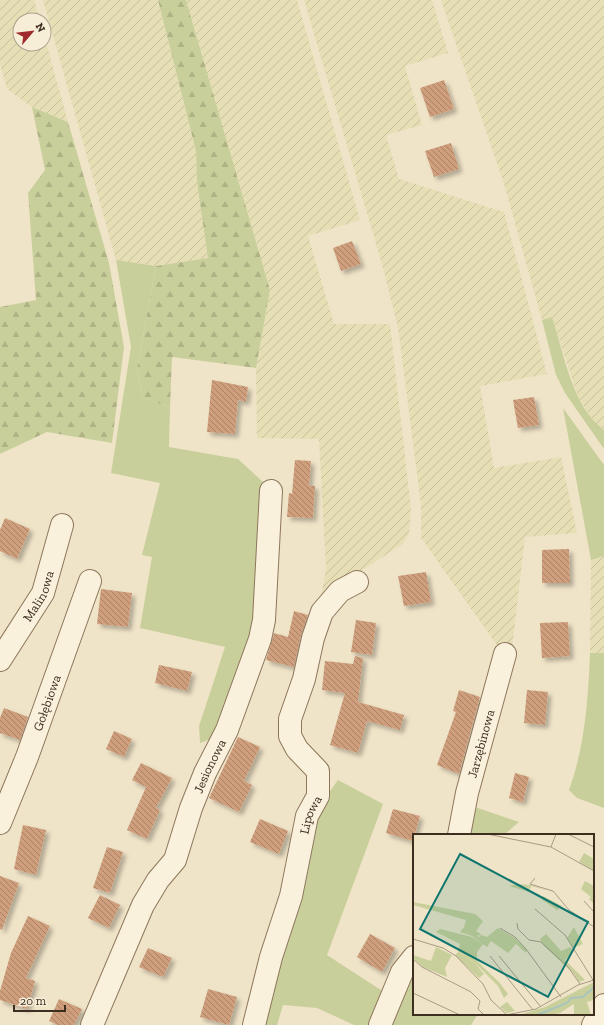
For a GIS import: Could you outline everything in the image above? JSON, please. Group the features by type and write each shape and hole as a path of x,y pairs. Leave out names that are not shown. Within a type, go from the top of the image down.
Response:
{"street":[{"name":"Jesionowa","path":"92,1025 143,905 158,880 174,860 191,808 205,773 227,730 260,639 264,620 271,491"},
{"name":"Malinowa","path":"0,660 43,593 62,525"},
{"name":"Gołębiowa","path":"0,823 27,757 90,581"},
{"name":"Lipowa","path":"254,1025 272,957 291,896 307,816 318,796 318,771 297,749 290,736 290,719 304,679 313,638 322,612 340,591 357,582"},
{"name":"Jarzębinowa","path":"459,834 467,792 505,654"},
{"path":"380,1025 402,972 413,958"},
{"path":"593,1025 604,1005"}],"shaded area":[{"path":"0,0 34,0 38,12 12,12 12,52 49,52 68,122 32,107 7,89 0,64"},
{"path":"43,0 158,0 196,151 197,182 209,258 156,266 116,260 52,32 52,12 46,12"},
{"path":"186,0 297,0 360,220 308,236 334,324 390,324 411,509 409,533 403,544 356,574 319,608 326,569 319,439 257,438 256,368 270,290"},
{"path":"304,0 432,0 448,53 405,66 422,125 386,135 399,179 504,212 547,374 480,386 494,468 561,457 577,533 525,537 512,649 499,648 421,538 421,505 398,328 382,264"},
{"path":"441,0 604,0 604,430 594,423 578,397 552,317 542,320 504,184"},
{"path":"604,556 604,653 590,653 591,560"}],"green space":[{"path":"158,0 186,0 270,290 256,368 172,357 170,408 143,397 137,369 156,266 208,258 197,182 196,151"},
{"path":"32,107 68,122 109,263 124,347 112,443 47,432 0,454 0,307 36,300 28,193 45,170"},
{"path":"116,260 156,266 137,369 143,397 170,408 169,447 238,459 264,483 260,622 220,736 200,743 199,726 225,647 140,628 152,557 142,555 160,483 111,473 131,347"},
{"path":"552,317 565,363 577,394 584,408 593,420 604,430 604,449 565,393 556,375 542,320"},
{"path":"563,408 604,465 604,556 591,560"},
{"path":"590,653 604,653 604,808 577,798 569,790 579,757 585,723"},
{"path":"338,780 383,804 327,955 387,994 373,1025 354,1025 317,1008 283,1005 277,1025 258,1025 310,819"},
{"path":"472,806 519,822 505,834 466,834"},
{"path":"413,966 413,1015 477,1015 471,1025 394,1025 386,1019"}],"building":[{"path":"444,80 454,109 430,117 420,88"},
{"path":"451,143 459,169 434,177 425,151"},
{"path":"352,241 361,264 341,271 333,248"},
{"path":"212,380 248,387 246,402 238,400 235,434 207,432"},
{"path":"534,397 539,425 518,428 513,400"},
{"path":"295,460 311,461 309,486 315,486 313,518 287,517 289,493 292,494"},
{"path":"5,518 30,529 17,559 0,551 0,530"},
{"path":"569,549 570,583 542,583 542,550"},
{"path":"426,572 431,602 404,606 398,576"},
{"path":"101,589 132,593 128,627 97,624"},
{"path":"294,611 308,615 301,635 294,667 266,660 274,633 288,637"},
{"path":"356,620 376,623 372,655 351,652"},
{"path":"568,622 570,656 542,658 540,623"},
{"path":"355,656 363,658 358,702 404,715 400,730 367,721 358,753 330,745 345,693 322,690 325,661 353,664"},
{"path":"159,665 192,672 187,691 155,683"},
{"path":"459,690 480,697 459,774 437,765 456,712 453,711"},
{"path":"527,690 548,692 545,725 524,723"},
{"path":"4,708 28,717 20,740 0,733 0,718"},
{"path":"114,731 132,739 124,757 106,749"},
{"path":"238,737 260,747 244,781 252,785 239,812 209,798"},
{"path":"141,763 172,778 156,808 160,810 147,839 127,830 146,787 132,780"},
{"path":"515,773 529,777 523,802 509,798"},
{"path":"393,809 420,816 415,834 413,834 413,841 386,833"},
{"path":"260,819 288,831 279,854 250,842"},
{"path":"23,825 46,830 36,875 14,869"},
{"path":"107,847 123,852 110,893 93,888"},
{"path":"0,876 19,883 2,930 0,929"},
{"path":"100,895 120,905 109,928 88,918"},
{"path":"28,916 50,926 26,978 35,981 27,1009 0,1000 0,991 11,953"},
{"path":"370,934 395,948 382,972 357,957"},
{"path":"148,948 172,958 163,977 139,967"},
{"path":"208,989 237,997 229,1025 200,1017"},
{"path":"59,999 82,1009 74,1025 58,1025 49,1021"}]}
